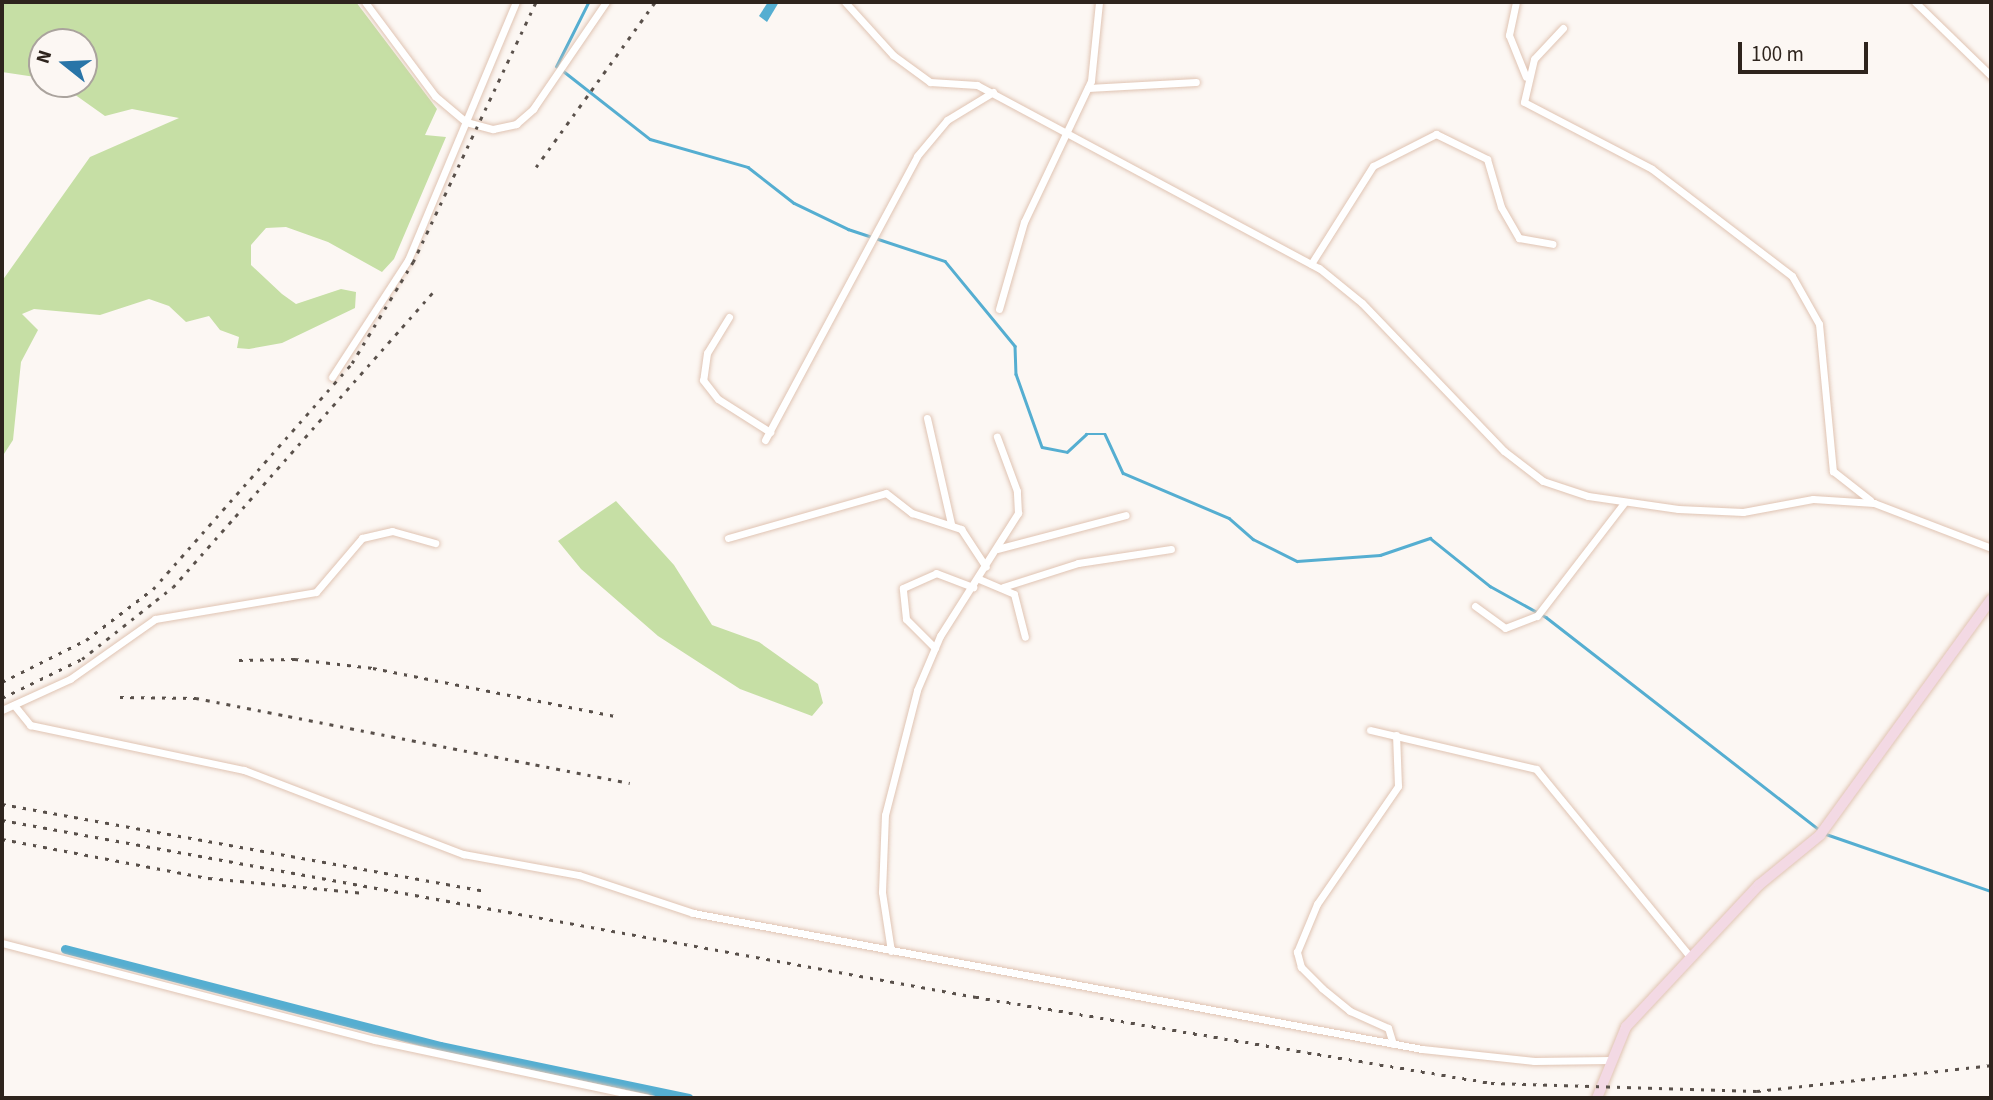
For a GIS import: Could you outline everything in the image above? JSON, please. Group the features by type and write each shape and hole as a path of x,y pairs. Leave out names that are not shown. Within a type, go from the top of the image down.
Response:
{"main road":[{"path":"1597,1098 1610,1060 1626,1027 1689,955 1822,832 1991,600"}],"street":[{"path":"365,2 425,85 466,122 493,129 516,124 560,68 606,2"},
{"path":"332,377 408,260 516,2"},
{"path":"845,2 893,55 930,82 967,81 993,92 1311,264 1362,303 1504,451 1542,481 1624,503 1743,512 1814,499 1874,503"},
{"path":"999,309 1024,222 1088,88 1099,2"},
{"path":"1516,2 1509,36 1526,76 1524,102 1652,169 1800,285 1823,346 1833,471 1874,503 1991,548"},
{"path":"1915,2 1991,76"},
{"path":"1526,76 1563,28"},
{"path":"1088,88 1196,82"},
{"path":"729,317 707,353 703,380 719,399 767,436 933,133 993,92"},
{"path":"1311,264 1373,166 1436,134 1488,159 1501,207 1519,238 1552,244"},
{"path":"927,418 951,524 986,566"},
{"path":"891,951 882,892 886,815 935,648 997,549 1020,504 997,437"},
{"path":"728,538 886,493 912,513 951,524"},
{"path":"1475,606 1505,628 1540,613 1624,503"},
{"path":"997,549 1126,515"},
{"path":"2,710 70,679 155,619 316,592 362,538 392,531 435,543"},
{"path":"1003,587 1078,563 1171,549"},
{"path":"935,648 906,619 904,588 936,573 974,587"},
{"path":"979,579 1003,587 1019,602 1025,637"},
{"path":"14,705 30,725 244,770 463,853 579,875 692,913 1393,1044 1534,1061 1610,1060"},
{"path":"1370,730 1541,773 1689,955"},
{"path":"1393,1044 1388,1028 1350,1011 1322,988 1301,967 1297,952 1317,904 1398,786 1396,735"},
{"path":"2,943 375,1040 648,1098"}],"green space":[{"path":"2,2 356,2 437,109 425,135 446,137 394,259 382,272 328,242 286,227 266,228 251,245 251,265 296,304 341,289 356,292 355,308 282,343 249,349 237,348 239,337 220,330 209,316 186,322 169,306 149,299 100,315 34,309 22,314 38,330 21,362 13,440 2,457 2,281 90,157 179,118 132,109 105,116 80,98 98,98 98,28 28,28 28,76 2,72"},
{"path":"616,501 674,565 712,625 759,642 818,684 823,703 812,716 740,689 658,636 581,569 558,541"}],"water":[{"path":"768,2 779,2 767,22 759,16"}],"waterway":[{"path":"589,2 557,66 650,139 748,167 794,203 848,229 945,261 1015,346 1016,374 1042,447 1067,452 1086,434 1105,434 1123,473 1229,518 1253,539 1297,561 1380,555 1430,538 1490,586 1546,617 1820,830"},
{"path":"1826,834 1991,891"},
{"path":"65,949 440,1046 689,1098"}],"railway":[{"path":"2,682 86,640 153,589 352,363 413,262 536,2"},
{"path":"536,167 655,2"},
{"path":"2,698 82,659 173,587 434,291"},
{"path":"239,660 295,659 373,668 616,716"},
{"path":"120,697 196,698 630,783"},
{"path":"2,804 485,891"},
{"path":"2,820 976,997 1491,1083 1757,1091 1991,1065"},
{"path":"2,839 209,878 364,893"}]}
